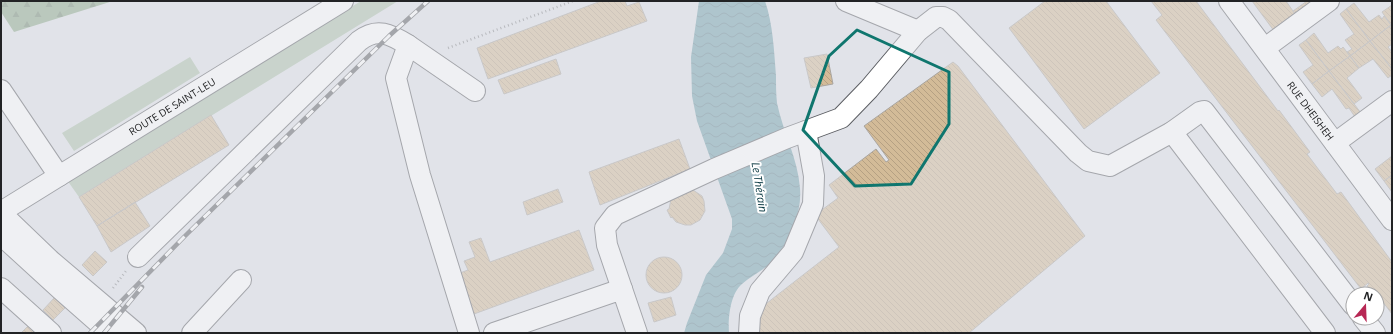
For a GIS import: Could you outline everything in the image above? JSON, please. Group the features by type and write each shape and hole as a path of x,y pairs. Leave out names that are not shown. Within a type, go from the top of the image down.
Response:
{"street":[{"name":"ROUTE DE SAINT-LEU","path":"1,213 343,1"},
{"path":"846,1 918,31"},
{"name":"RUE DHEISHEH","path":"1230,1 1392,220"},
{"path":"1265,48 1329,1"},
{"path":"637,333 607,245 605,228 615,215 714,169 787,138 840,118 869,89 918,31 936,18 943,17 949,20 1088,162 1110,166 1172,132 1200,112 1204,111 1345,295"},
{"path":"138,257 359,41 366,36 373,33 381,33 400,40 475,91"},
{"path":"408,45 396,78 420,175 469,333"},
{"path":"1,90 59,176"},
{"path":"1335,143 1392,100"},
{"path":"749,333 750,316 760,291 793,252 813,204 814,176 806,131"},
{"path":"1172,132 1326,333"},
{"path":"1,213 50,260 136,333"},
{"path":"1,234 110,333"},
{"path":"192,333 241,280"},
{"path":"1,288 51,333"},
{"path":"494,333 622,289"}],"path":[{"path":"425,57 573,1"},
{"path":"101,304 138,257"}],"highlighted area":[{"path":"857,30 949,72 949,124 911,184 855,186 803,130 829,56"}],"green space":[{"path":"1,1 113,1 14,32 1,12"},
{"path":"361,1 398,1 79,197 67,180"},
{"path":"190,57 200,73 74,151 62,133"}],"water":[{"name":"Le Thérain","path":"699,1 765,1 773,38 777,103 799,177 800,188 800,202 797,215 782,250 771,263 749,278 738,288 732,300 729,333 684,333 706,275 723,253 732,229 732,219 697,121 692,96 691,57"}],"building":[{"path":"601,1 625,1 627,6 639,2 647,21 488,79 477,48"},
{"path":"1045,1 1106,1 1160,73 1084,129 1009,28"},
{"path":"1151,1 1196,1 1310,152 1307,154 1337,194 1341,192 1392,262 1392,314 1385,305 1385,286 1367,286 1369,284 1368,283 1364,286 1359,286 1156,20 1162,15"},
{"path":"1252,1 1286,1 1295,14 1277,35"},
{"path":"1307,1 1313,1 1299,18 1293,11"},
{"path":"1354,3 1369,22 1379,15 1382,19 1384,16 1391,25 1370,41 1346,9"},
{"path":"1392,5 1392,25 1391,25 1382,12"},
{"path":"1346,9 1370,41 1350,56 1347,52 1352,49 1345,40 1354,34 1340,14"},
{"path":"1391,25 1392,44 1388,47 1392,52 1392,69 1370,41"},
{"path":"1314,33 1328,53 1338,46 1341,49 1343,47 1350,56 1329,71 1306,40"},
{"path":"1306,40 1329,71 1312,84 1303,72 1313,65 1299,45"},
{"path":"1370,41 1392,69 1392,75 1388,78 1373,59 1359,68 1350,56"},
{"path":"827,54 833,84 811,88 804,58"},
{"path":"1350,56 1359,68 1347,78 1362,98 1354,104 1329,71"},
{"path":"556,59 561,74 504,94 498,80"},
{"path":"953,62 958,66 1085,236 969,333 758,333 758,310 839,247 815,215 838,198 829,185 876,149 886,162 889,160 864,126"},
{"path":"1329,71 1361,113 1355,117 1349,108 1346,109 1332,89 1322,97 1312,84"},
{"path":"211,115 229,145 97,226 79,197"},
{"path":"679,139 690,169 600,205 589,172"},
{"path":"1392,156 1392,175 1384,181 1375,169"},
{"path":"1392,175 1392,192 1384,181"},
{"path":"558,189 563,202 527,215 523,202"},
{"path":"688,189 693,190 702,196 705,211 700,220 691,225 685,225 676,222 672,217 671,218 667,210 669,209 671,199"},
{"path":"135,202 150,226 111,252 97,226"},
{"path":"579,230 594,270 474,314 460,273 468,270 464,261 475,257 469,242 481,238 490,262"},
{"path":"95,251 107,262 93,276 82,265"},
{"path":"668,257 677,262 681,268 681,282 677,288 668,293 660,293 651,288 647,282 646,271 651,262 657,258"},
{"path":"55,297 65,308 53,320 43,310"},
{"path":"671,297 676,315 654,322 648,303"},
{"path":"28,326 35,333 21,333"}],"railway":[{"path":"90,333 185,236 389,36 428,1"},
{"path":"104,333 142,287"}]}
